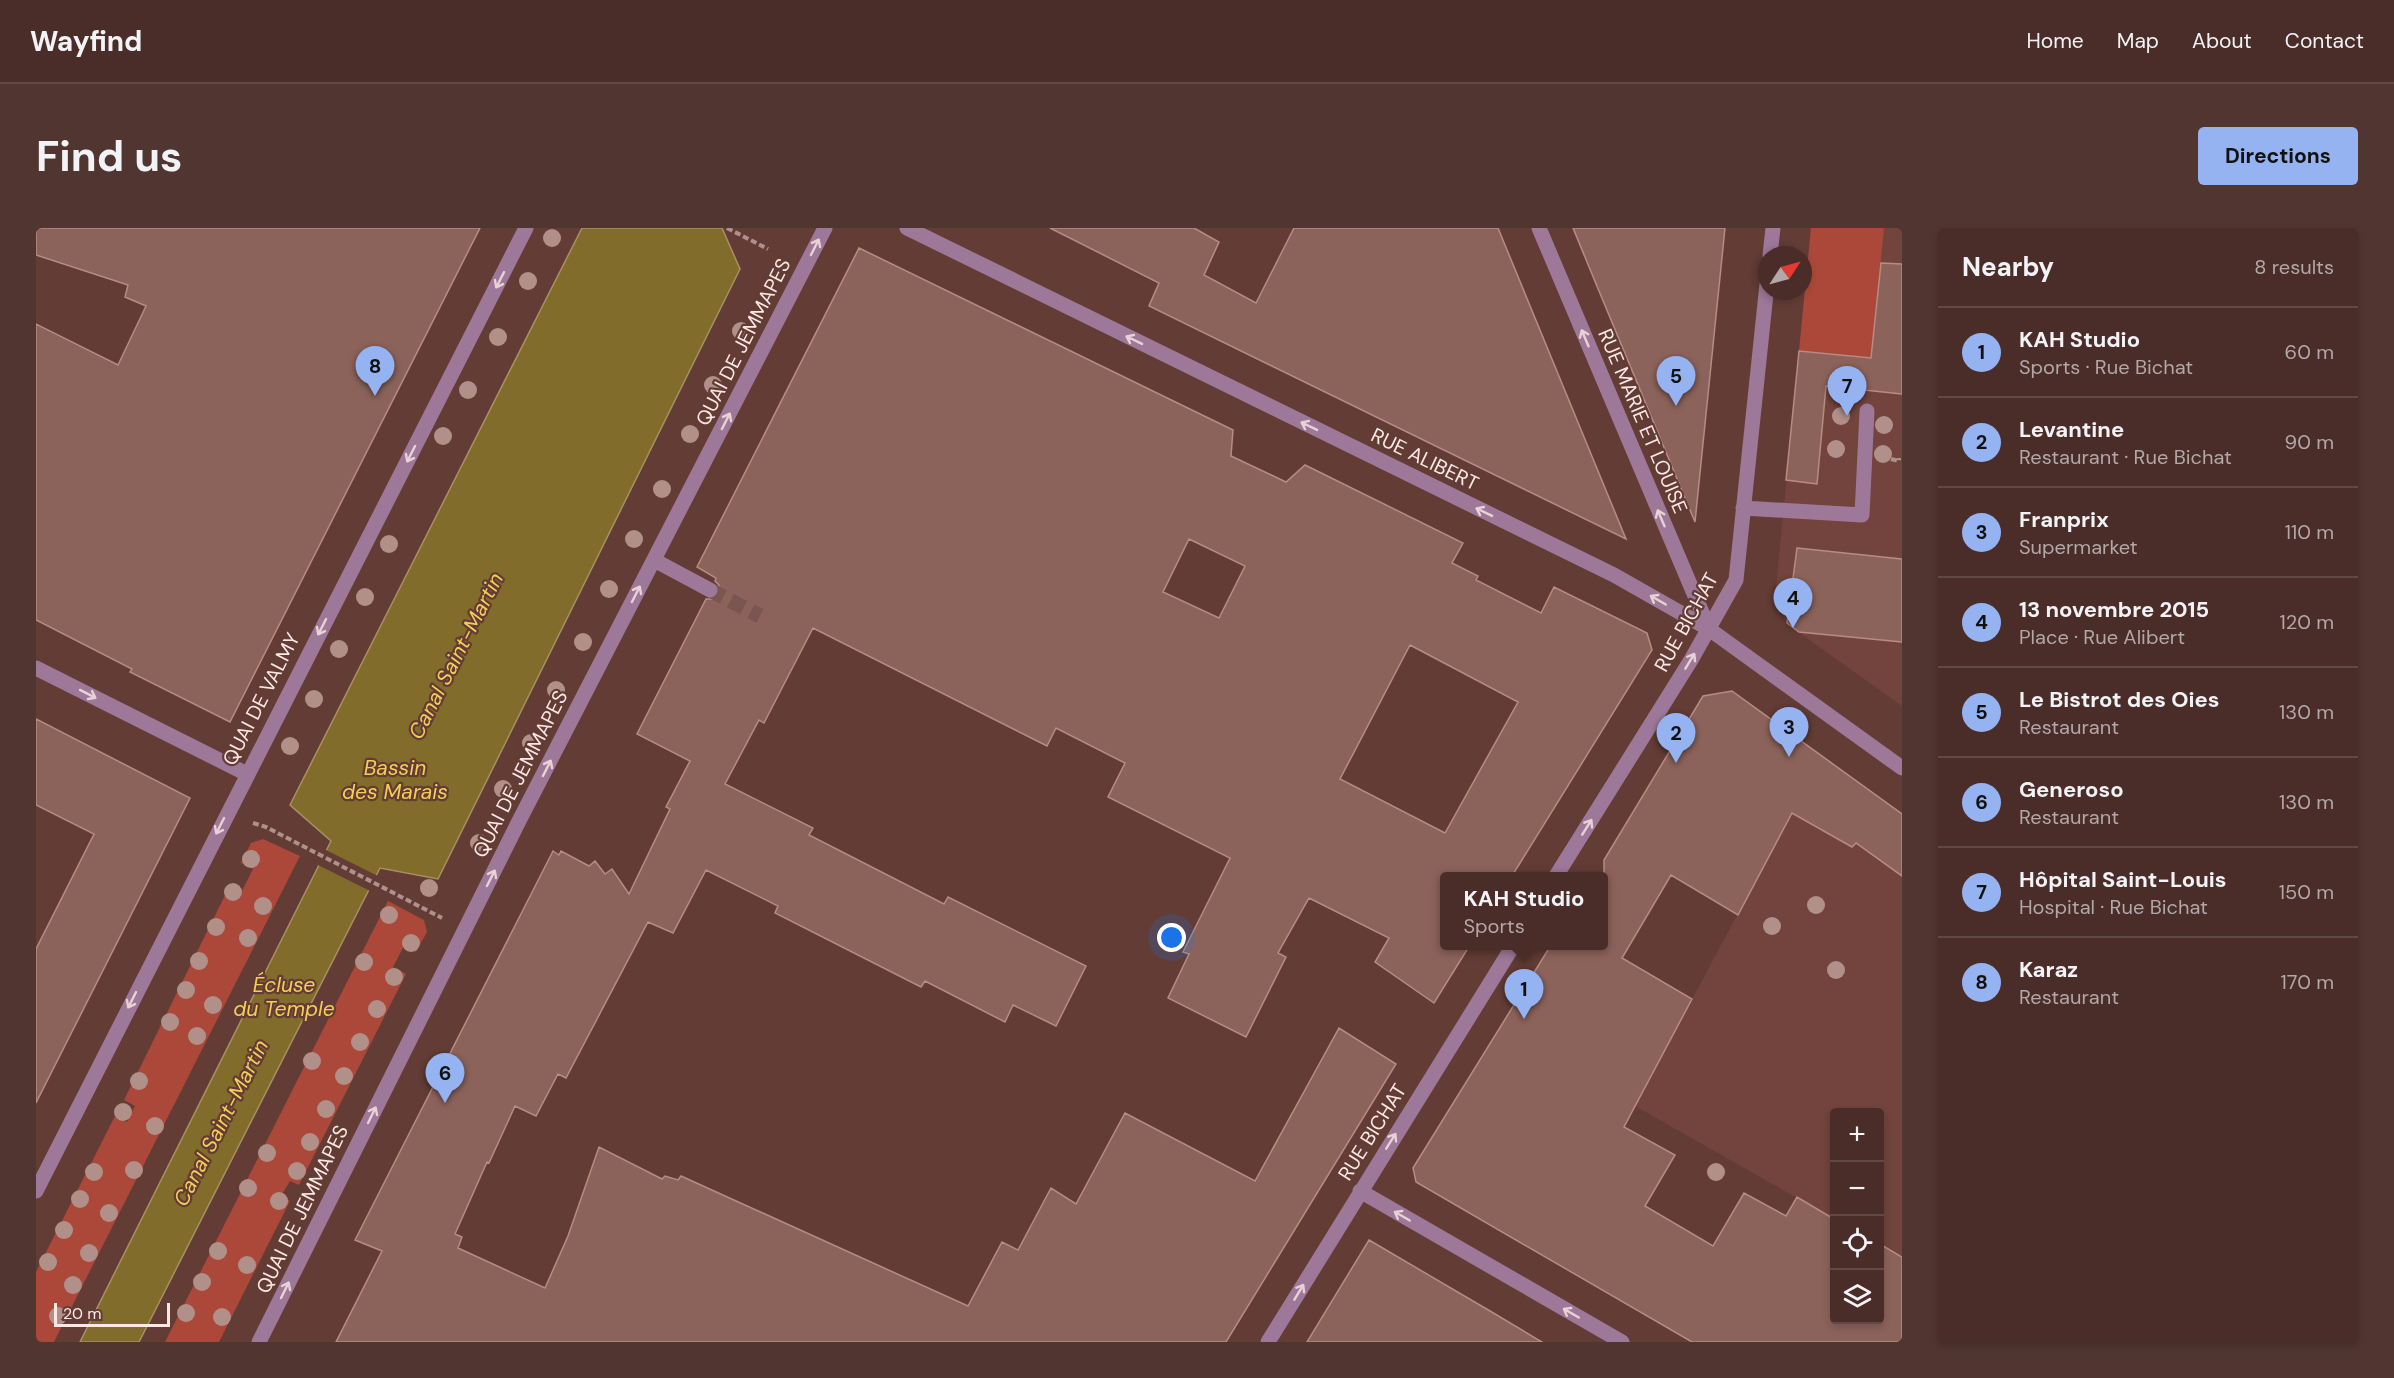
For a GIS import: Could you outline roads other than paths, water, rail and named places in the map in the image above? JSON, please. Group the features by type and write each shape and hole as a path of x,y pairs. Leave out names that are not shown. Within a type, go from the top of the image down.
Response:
{"street":[{"name":"QUAI DE VALMY","path":"36,1191 526,228"},
{"name":"QUAI DE JEMMAPES","path":"259,1342 515,830 825,228"},
{"name":"RUE ALIBERT","path":"907,228 1614,575 1709,629 1902,768"},
{"name":"RUE MARIE ET LOUISE","path":"1539,228 1709,629"},
{"path":"1771,246 1773,228"},
{"name":"RUE BICHAT","path":"1558,872 1709,629 1736,580 1765,300"},
{"path":"1743,508 1862,515 1867,411"},
{"path":"654,560 710,590"},
{"path":"36,668 247,774"},
{"name":"RUE BICHAT","path":"1268,1342 1510,950"},
{"path":"1360,1191 1616,1340"}],"water":[{"name":"Bassin des Marais","path":"582,228 722,228 740,269 438,879 380,868 139,1342 80,1342 331,841 290,805"}],"tunnel":[{"path":"710,590 760,616"}],"place":[{"name":"Karaz","path":"375,396"},
{"name":"Le Bistrot des Oies","path":"1676,406"},
{"name":"Hôpital Saint-Louis","path":"1847,416"},
{"name":"13 novembre 2015","path":"1793,628"},
{"name":"Franprix","path":"1789,757"},
{"name":"Levantine","path":"1676,763"},
{"name":"KAH Studio","path":"1524,1019"},
{"name":"Generoso","path":"445,1103"}],"water label":[{"name":"Canal Saint-Martin","path":"456,656"},
{"name":"Écluse du Temple","path":"284,997"},
{"name":"Canal Saint-Martin","path":"221,1123"}]}
